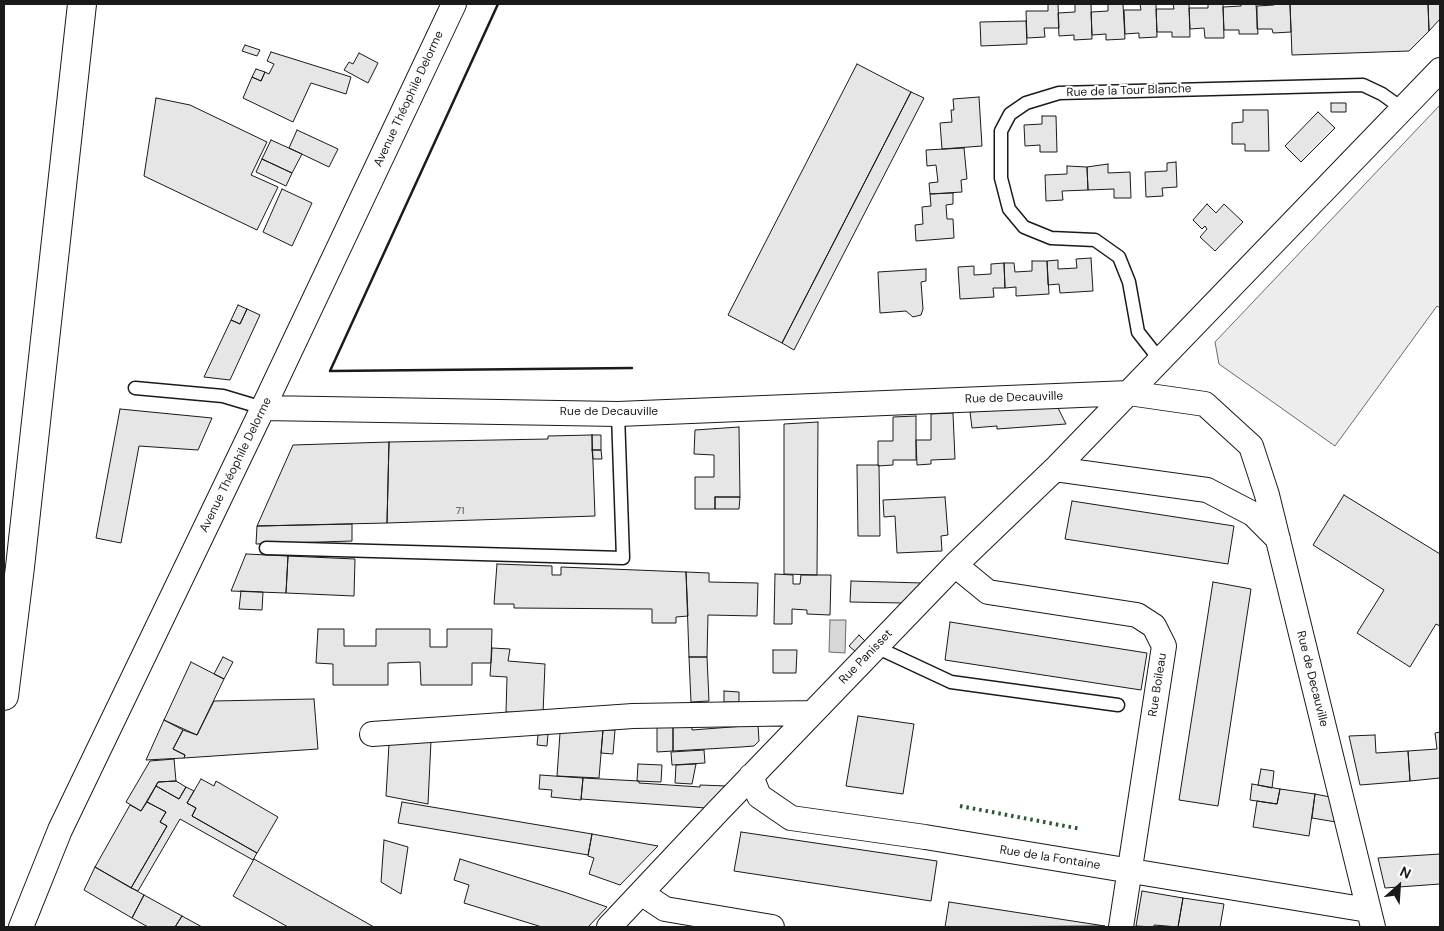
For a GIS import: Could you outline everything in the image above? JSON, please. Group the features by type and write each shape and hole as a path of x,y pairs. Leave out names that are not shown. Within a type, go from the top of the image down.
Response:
{"main road":[{"path":"4,696 82,4"}],"street":[{"name":"Avenue Théophile Delorme","path":"21,927 60,830 263,408 454,4"},
{"name":"Rue Panisset","path":"610,927 955,565 1055,469 1440,70"},
{"name":"Rue de Decauville","path":"263,408 618,414 1129,393 1205,404 1251,446 1267,495 1370,919"},
{"path":"1055,469 1207,490 1253,514 1278,539"},
{"name":"Rue Boileau","path":"955,565 988,592 1137,615 1154,626 1164,646 1120,927"},
{"path":"372,734 633,716 812,713"},
{"name":"Rue de la Fontaine","path":"752,776 759,796 791,818 1129,871 1370,919"},
{"path":"641,893 665,909 772,927"}],"lane":[{"name":"Rue de la Tour Blanche","path":"1160,360 1138,332 1129,282 1119,257 1095,240 1051,238 1024,227 1009,210 1001,178 1001,140 1002,131 1010,114 1026,103 1058,93 1363,84 1382,94 1403,109"},
{"path":"135,388 223,396 263,408"},
{"path":"266,548 623,558 618,414"},
{"path":"876,647 951,682 1118,705"}],"shaded area":[{"path":"1440,105 1440,308 1437,306 1335,446 1219,364 1215,342"},
{"path":"830,620 846,620 845,653 829,652"}],"building":[{"path":"1048,4 1058,4 1059,28 1044,28 1045,37 1027,38 1026,11 1048,11"},
{"path":"1075,4 1091,4 1092,39 1074,40 1074,35 1059,36 1058,13 1075,12"},
{"path":"1108,4 1123,4 1125,39 1106,40 1106,34 1092,35 1091,12 1108,11"},
{"path":"1140,4 1156,4 1157,37 1139,38 1139,33 1125,34 1124,10 1141,10"},
{"path":"1173,4 1189,4 1190,37 1172,37 1172,32 1157,32 1156,9 1174,9"},
{"path":"1208,4 1223,4 1224,38 1205,38 1204,28 1190,29 1189,8 1208,8"},
{"path":"1241,4 1256,4 1258,34 1239,34 1239,30 1224,30 1223,7 1241,6"},
{"path":"1290,4 1291,32 1273,33 1272,29 1257,29 1257,6"},
{"path":"1290,4 1428,4 1429,31 1409,51 1292,55"},
{"path":"1428,4 1440,4 1440,19 1429,31"},
{"path":"1026,21 1027,44 981,46 980,22"},
{"path":"245,45 260,50 257,56 242,51"},
{"path":"271,52 351,77 346,94 311,83 293,122 243,98 252,77 261,81 265,72 269,74 274,64 267,61"},
{"path":"359,53 378,63 368,83 344,70 349,62 353,64"},
{"path":"857,64 911,92 782,343 728,315"},
{"path":"256,69 265,72 261,81 252,77"},
{"path":"911,92 924,98 794,350 782,343"},
{"path":"979,97 982,146 942,149 940,123 952,122 951,110 954,110 953,99"},
{"path":"156,98 190,105 267,142 251,175 278,187 257,230 144,176"},
{"path":"1331,103 1346,103 1346,112 1331,112"},
{"path":"1243,110 1268,110 1269,151 1245,151 1245,144 1232,144 1232,123 1243,122"},
{"path":"1318,112 1335,128 1301,162 1285,146"},
{"path":"1042,116 1056,116 1057,152 1040,152 1040,145 1025,146 1024,125 1042,124"},
{"path":"297,130 338,149 329,167 289,148"},
{"path":"271,140 302,154 292,173 262,159"},
{"path":"964,148 967,179 961,180 962,192 930,194 929,183 938,182 936,165 927,166 926,150"},
{"path":"262,159 292,173 286,186 256,172"},
{"path":"1176,162 1177,187 1162,188 1163,196 1146,197 1145,172 1167,171 1167,163"},
{"path":"1108,164 1108,173 1130,172 1131,198 1114,198 1114,189 1088,190 1087,167"},
{"path":"1067,166 1087,167 1088,190 1062,191 1063,200 1046,201 1045,175 1067,174"},
{"path":"282,189 312,203 292,246 263,232"},
{"path":"953,193 953,204 946,205 947,219 953,219 954,238 916,241 915,225 923,224 922,207 931,206 930,194"},
{"path":"1207,204 1216,213 1224,204 1243,222 1215,251 1200,237 1207,229 1205,226 1202,229 1193,220"},
{"path":"1091,258 1093,291 1060,293 1059,284 1048,285 1047,261 1058,260 1058,269 1077,268 1076,259"},
{"path":"1032,261 1047,261 1049,294 1016,296 1016,287 1005,288 1004,263 1014,263 1015,272 1032,271"},
{"path":"1004,263 1005,288 993,288 994,297 960,299 958,267 974,266 974,275 991,274 991,264"},
{"path":"926,269 926,281 921,282 923,309 921,315 913,317 906,311 880,313 878,272"},
{"path":"238,305 247,309 240,324 231,320"},
{"path":"247,309 260,315 230,380 204,377 231,320 240,324"},
{"path":"1057,406 1066,424 997,429 997,426 972,428 970,412"},
{"path":"120,409 212,418 198,450 139,446 121,543 96,538"},
{"path":"953,413 955,459 931,460 931,464 917,465 916,440 931,440 931,414"},
{"path":"916,416 916,460 893,460 893,465 878,466 878,441 893,441 893,417"},
{"path":"818,422 817,575 784,574 784,424"},
{"path":"739,427 740,497 715,497 715,509 695,509 695,477 714,477 714,455 694,454 695,430"},
{"path":"592,435 601,435 601,450 592,450"},
{"path":"592,435 595,516 387,523 389,442 548,439 548,436"},
{"path":"389,442 387,523 257,526 293,445"},
{"path":"592,450 601,450 602,459 593,459"},
{"path":"857,465 879,465 880,536 858,536"},
{"path":"1344,495 1440,554 1440,626 1436,624 1410,667 1357,633 1384,590 1313,545"},
{"path":"715,497 740,497 739,509 715,509"},
{"path":"945,497 948,535 941,536 942,551 897,553 895,516 884,517 883,500"},
{"path":"1072,501 1234,526 1228,564 1065,539"},
{"path":"352,524 352,541 256,544 257,526"},
{"path":"246,554 288,556 286,593 231,591"},
{"path":"288,556 355,559 354,596 286,593"},
{"path":"497,564 552,566 552,575 561,575 561,567 686,572 688,616 676,617 676,623 652,623 652,609 514,608 514,604 494,604"},
{"path":"686,572 709,573 709,582 758,583 757,616 708,615 707,657 689,657"},
{"path":"775,574 793,575 793,584 800,584 801,575 831,575 830,615 807,614 807,610 792,609 792,624 774,624"},
{"path":"851,581 923,583 903,603 850,602"},
{"path":"1213,582 1251,589 1218,806 1179,800"},
{"path":"241,591 263,592 262,610 239,609"},
{"path":"950,622 1147,653 1141,690 945,660"},
{"path":"318,629 344,629 344,646 376,646 376,629 430,629 430,647 447,647 447,629 492,629 491,663 472,663 472,685 421,685 420,662 388,663 388,685 333,685 333,664 316,663"},
{"path":"859,635 866,642 856,652 849,646"},
{"path":"492,648 510,649 508,661 545,664 543,714 506,712 507,677 490,676"},
{"path":"773,650 797,650 796,673 773,673"},
{"path":"223,657 233,662 224,679 214,674"},
{"path":"689,657 707,657 709,701 691,702"},
{"path":"191,662 224,679 197,735 164,720"},
{"path":"724,691 739,692 739,702 724,702"},
{"path":"314,699 318,749 184,758 185,755 173,749 183,730 197,735 214,701"},
{"path":"858,716 914,724 903,794 846,786"},
{"path":"164,720 183,730 173,749 185,755 184,758 146,760"},
{"path":"692,725 692,730 758,725 759,741 754,746 673,751 673,726"},
{"path":"673,726 673,751 657,752 657,727"},
{"path":"603,730 615,730 613,754 601,753"},
{"path":"603,730 599,778 557,776 560,733"},
{"path":"1440,732 1440,778 1410,781 1408,751 1437,749 1435,733"},
{"path":"548,734 547,746 537,745 538,735"},
{"path":"1375,735 1376,753 1408,751 1410,781 1360,785 1349,736"},
{"path":"431,741 428,804 386,796 389,744"},
{"path":"704,750 705,763 672,765 671,752"},
{"path":"174,759 176,781 158,782 141,811 126,802 150,761"},
{"path":"638,764 662,765 661,782 637,781"},
{"path":"696,764 692,784 675,783 676,765"},
{"path":"1261,769 1274,771 1272,788 1258,785"},
{"path":"540,775 583,778 581,800 551,797 552,790 539,789"},
{"path":"583,778 700,787 700,785 727,786 706,808 581,799"},
{"path":"201,779 214,786 216,781 278,817 257,853 192,816 196,808 187,803"},
{"path":"176,781 186,787 179,799 156,786 158,782"},
{"path":"1252,784 1280,789 1277,804 1250,800"},
{"path":"156,786 179,799 186,787 194,791 187,803 196,808 192,816 257,853 253,860 180,819 138,891 131,888 167,826 160,822 166,812 147,802"},
{"path":"1280,789 1315,794 1309,836 1253,827 1257,801 1277,804"},
{"path":"1315,794 1330,797 1336,822 1312,818"},
{"path":"147,802 166,812 160,822 167,826 131,888 95,867 130,805 141,811"},
{"path":"402,802 592,834 588,855 398,823"},
{"path":"741,832 937,861 931,901 734,871"},
{"path":"592,834 658,846 620,885 589,874 594,858 588,856"},
{"path":"384,840 408,847 401,894 381,882"},
{"path":"1440,854 1440,884 1385,888 1378,858"},
{"path":"254,859 374,927 288,927 233,896"},
{"path":"460,859 607,907 588,927 542,927 464,903 469,885 454,880"},
{"path":"95,867 144,895 132,918 84,890"},
{"path":"1142,891 1183,898 1178,927 1136,926"},
{"path":"144,895 182,916 175,927 148,927 132,918"},
{"path":"1183,898 1224,904 1220,927 1178,927"},
{"path":"949,902 1105,926 945,927"},
{"path":"182,916 202,927 175,927"}],"hedge":[{"path":"960,806 1081,829"}],"wall":[{"path":"498,4 330,371 632,368"}]}
